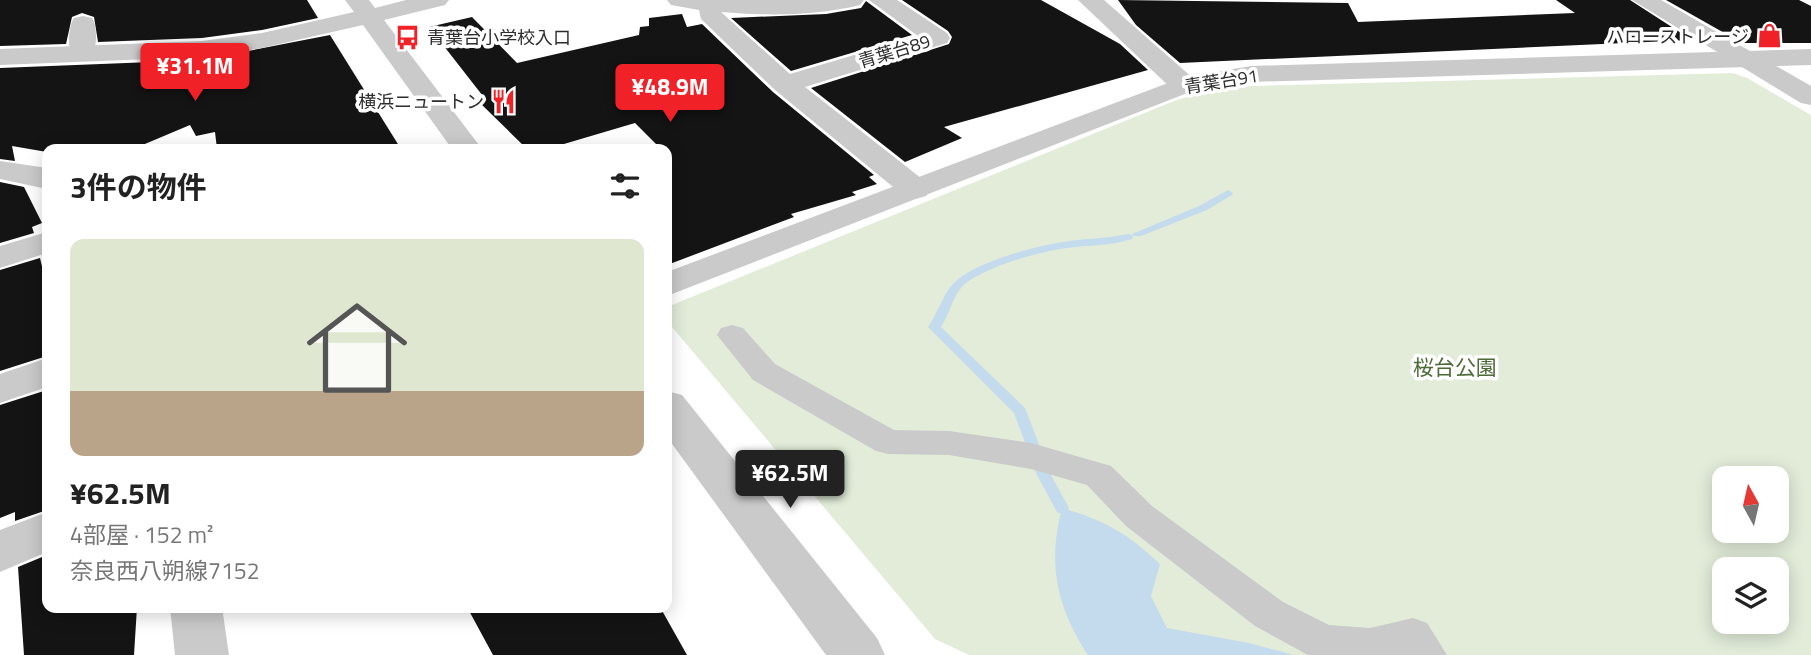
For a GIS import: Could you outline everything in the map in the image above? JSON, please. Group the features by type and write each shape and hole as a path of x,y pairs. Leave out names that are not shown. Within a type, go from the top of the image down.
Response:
{"street":[{"path":"0,57 131,54 241,45 362,8 437,0"},
{"path":"678,0 714,3 730,8 823,5 852,0"},
{"name":"青葉台89","path":"785,84 938,38 881,0"},
{"path":"1090,0 1184,85"},
{"path":"1644,0 1811,97"},
{"path":"714,3 709,14 785,84 915,189"},
{"path":"362,8 463,144"},
{"path":"82,54 83,23"},
{"name":"青葉台91","path":"672,283 1184,85 1251,74 1811,57"},
{"path":"0,170 42,176"},
{"path":"0,257 42,244"},
{"path":"732,334 764,372 888,442 949,443 1031,456 1099,475 1139,516 1269,614 1324,643 1370,646 1412,636 1426,655"},
{"path":"0,389 42,374"},
{"path":"672,413 858,655"},
{"path":"0,552 42,533"},
{"path":"198,613 202,655"}],"green space":[{"name":"桜台公園","path":"1733,73 1747,78 1811,115 1811,655 969,655 935,639 672,327 672,305 1174,101 1218,87"}],"water":[{"path":"1062,508 1115,529 1160,564 1151,596 1167,628 1249,643 1294,655 1088,655 1069,620 1058,585 1055,548"}],"building":[{"path":"0,0 307,0 318,18 262,30 202,38 98,42 94,17 82,13 72,17 66,44 0,46"},
{"path":"902,0 1041,0 1120,44 1148,70 944,127 962,138 905,162 811,88 949,44 952,37 948,31"},
{"path":"1118,0 1348,3 1358,22 1575,13 1556,0 1630,0 1692,40 1180,63 1136,25"},
{"path":"1666,0 1799,0 1811,6 1811,43 1742,43"},
{"path":"866,1 912,35 791,71 731,18 826,14 861,8"},
{"path":"682,14 687,27 702,24 773,92 874,175 869,177 877,184 852,192 856,195 791,214 794,217 672,263 672,144 656,144 635,123 564,144 522,144 479,102 486,100 429,27 472,17 517,63 639,35 640,27 649,26 649,18"},
{"path":"330,35 398,144 216,144 215,132 196,136 190,125 145,144 42,144 42,151 12,146 15,161 0,159 0,68 202,60"},
{"path":"0,182 24,187 42,223 32,227 34,233 0,243"},
{"path":"40,258 42,266 42,358 0,371 0,270"},
{"path":"42,392 42,512 15,521 15,512 0,518 0,405"},
{"path":"42,557 42,613 137,613 134,655 24,655 18,567"},
{"path":"470,613 663,613 687,655 493,655"}],"waterway":[{"path":"1137,234 1203,208 1228,193"},
{"path":"1062,508 1044,475 1020,411 934,327 958,285 978,272 1053,247 1128,237"}],"place":[{"name":"ハローストレージ","path":"1769,36"},
{"name":"青葉台小学校入口","path":"407,37"},
{"name":"横浜ニュートン","path":"504,101"}]}
